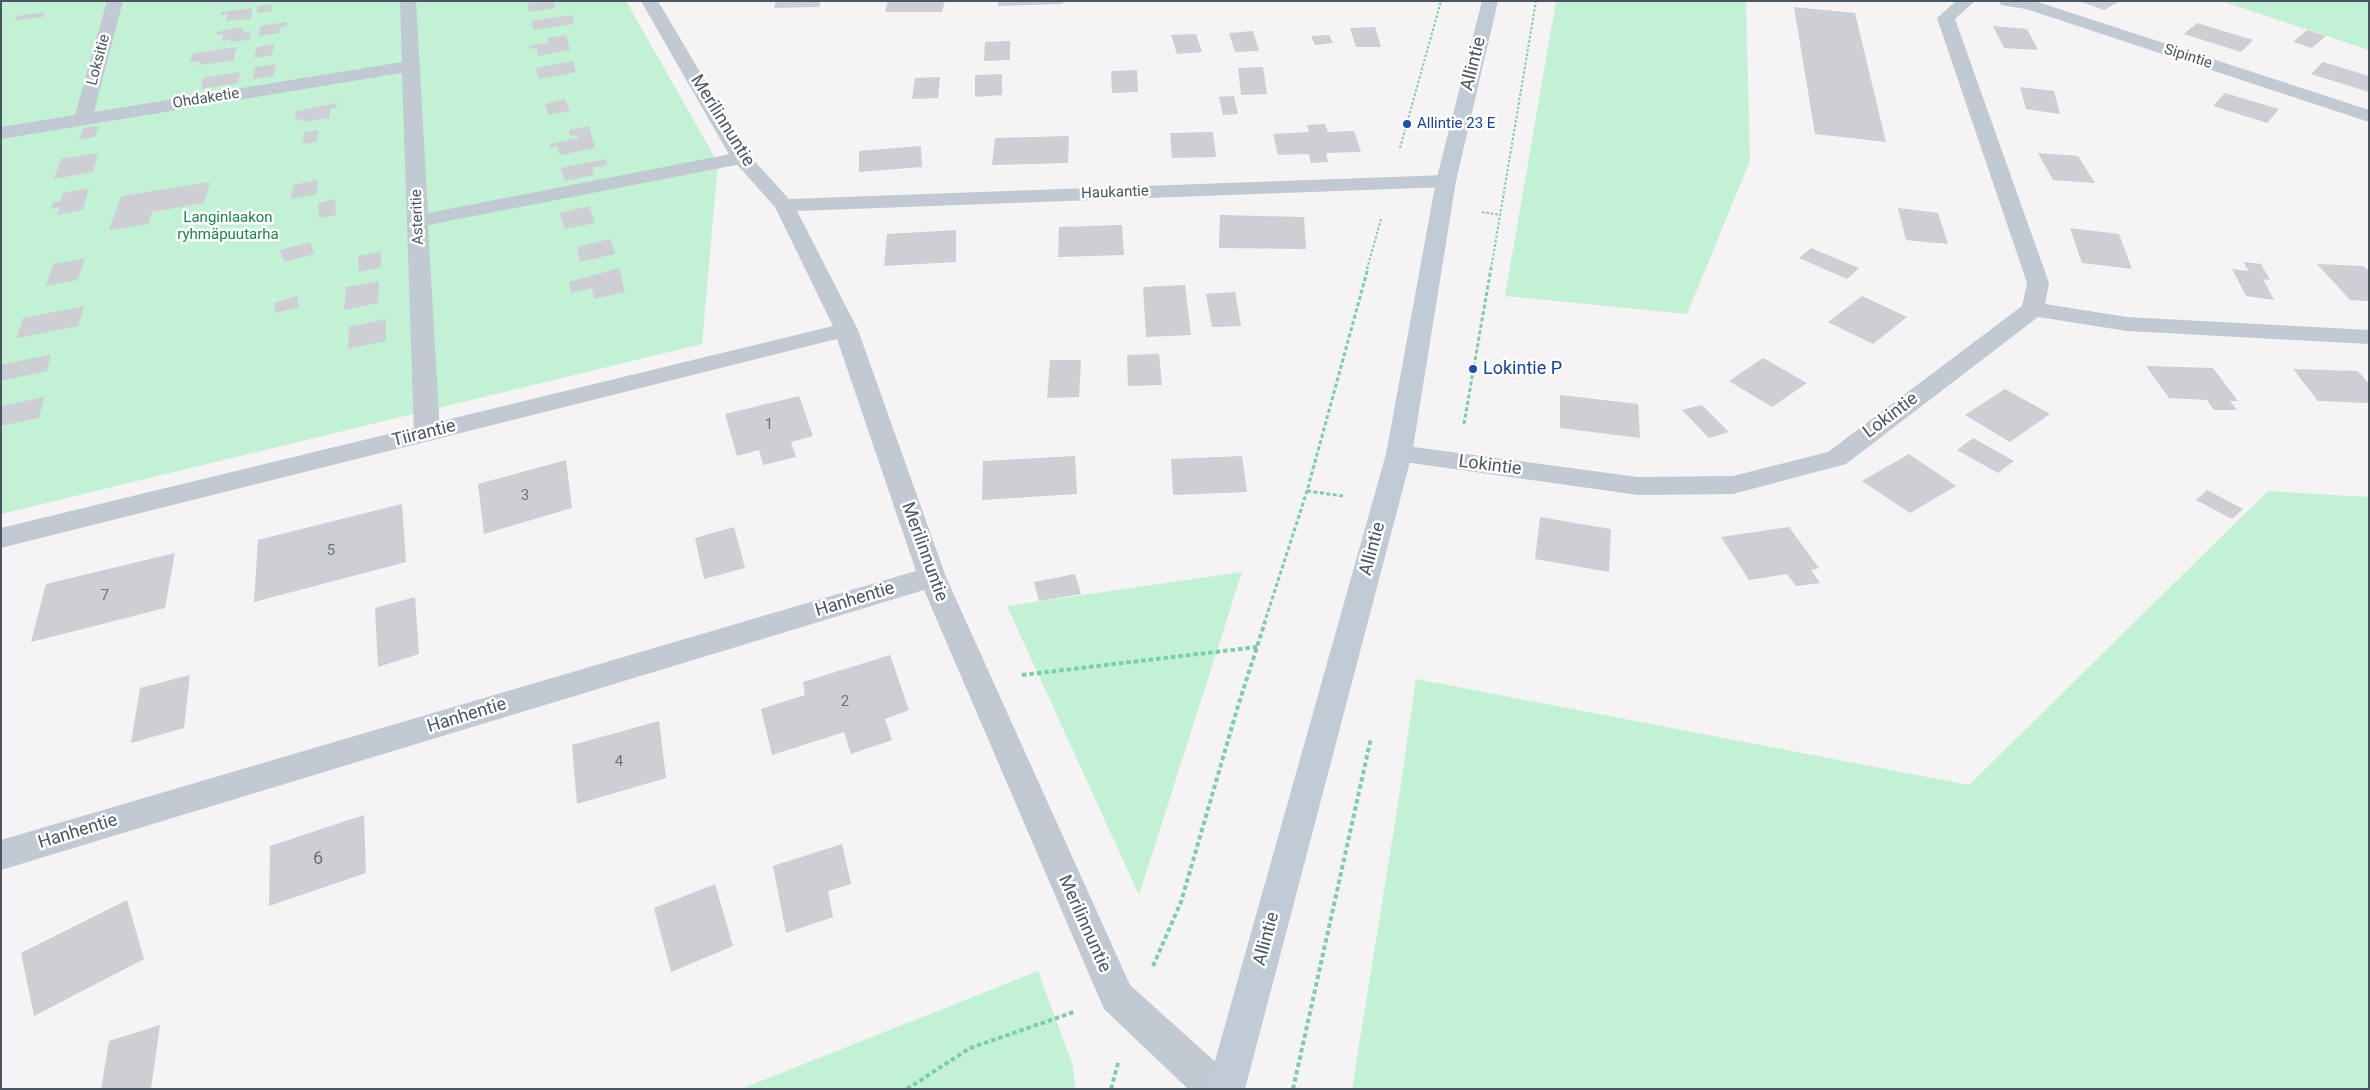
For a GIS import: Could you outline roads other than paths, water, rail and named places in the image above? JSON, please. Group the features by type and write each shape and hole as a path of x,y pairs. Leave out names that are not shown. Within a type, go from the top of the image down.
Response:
{"street":[{"name":"Loksitie","path":"83,119 115,1"},
{"name":"Asteritie","path":"408,1 427,433"},
{"name":"Merilinnuntie","path":"650,1 740,158 784,205 846,330 932,577 977,681 1125,1004 1216,1089"},
{"name":"Allintie","path":"1226,1089 1399,454 1446,181 1490,1"},
{"path":"1967,1 1946,18 2038,283 2032,309 2127,324 2369,337"},
{"name":"Sipintie","path":"2007,1 2029,5 2369,116"},
{"name":"Ohdaketie","path":"1,133 411,66"},
{"path":"418,221 740,158"},
{"name":"Haukantie","path":"784,205 1446,181"},
{"name":"Lokintie","path":"1399,454 1638,486 1733,485 1837,458 2032,309"},
{"name":"Tiirantie","path":"1,538 846,330"},
{"name":"Hanhentie","path":"1,855 932,577"}],"place":[{"name":"Allintie 23 E","path":"1407,124"},
{"name":"Lokintie P","path":"1473,369"}],"park label":[{"name":"Langinlaakon ryhmäpuutarha","path":"228,226"}]}
